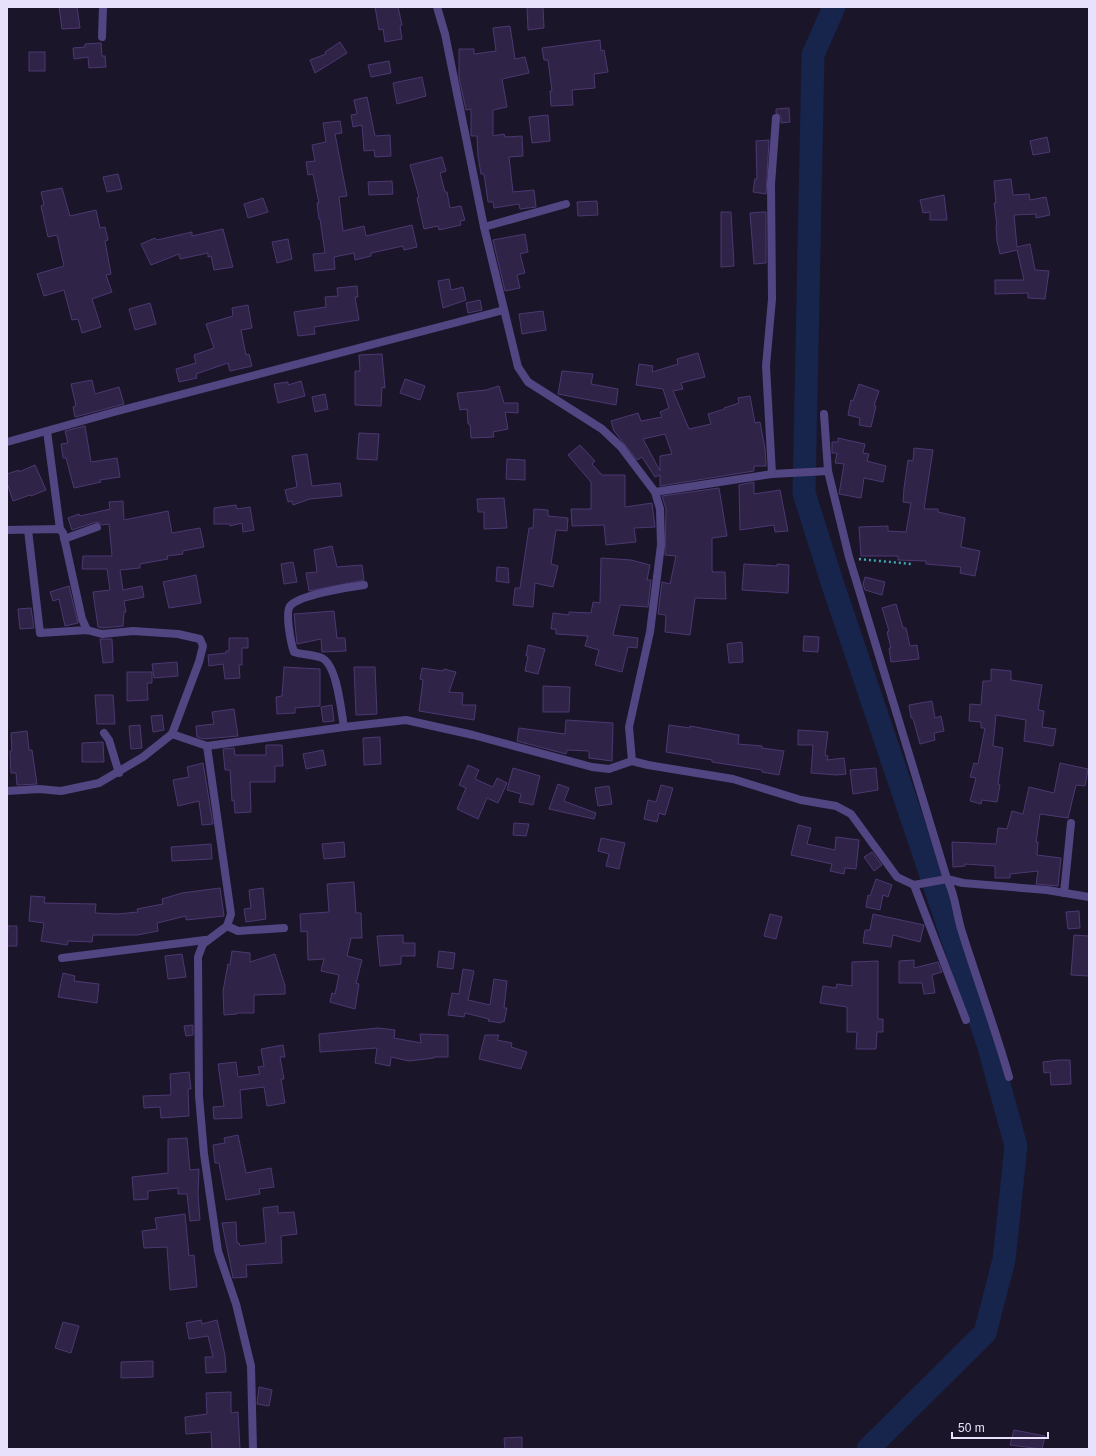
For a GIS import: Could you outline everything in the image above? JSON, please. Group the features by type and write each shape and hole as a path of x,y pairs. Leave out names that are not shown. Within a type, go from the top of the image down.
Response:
{"street":[{"path":"102,37 103,7"},
{"path":"437,7 445,34 484,227 518,367 522,376 528,382 602,429 621,447 655,492 660,509 661,545 650,632 629,727 632,761"},
{"path":"772,474 766,359 772,299 771,184 776,118"},
{"path":"484,227 566,204"},
{"path":"7,442 504,310"},
{"path":"824,414 824,471 943,880 953,890 962,930 993,1020 1010,1077"},
{"path":"47,431 60,529 63,533 83,624 86,630"},
{"path":"655,492 772,474 824,471"},
{"path":"64,539 97,527"},
{"path":"7,530 60,529"},
{"path":"7,791 39,789 61,791 99,783 119,773 172,734 199,662 203,646 200,639 178,634 133,631 102,634 86,630 40,633 28,530"},
{"path":"344,727 333,672 328,663 321,658 294,652 288,611 292,604 301,600 335,589 364,584"},
{"path":"172,734 207,746 406,720 592,767 609,769 632,761 733,779 801,800 836,806 851,814 897,877 916,884 943,880 1089,897"},
{"path":"104,733 111,745 119,773"},
{"path":"207,746 231,914 227,926 205,940 201,946 198,957 199,1096 204,1154 218,1251 236,1304 250,1366 253,1449"},
{"path":"1064,893 1071,823"},
{"path":"916,884 966,1020"},
{"path":"227,926 238,931 284,928"},
{"path":"62,958 205,940"}],"path":[{"path":"849,557 910,564"}],"building":[{"path":"59,7 77,7 80,28 62,29"},
{"path":"375,7 398,7 402,25 400,26 402,39 385,42 383,29 379,30"},
{"path":"527,7 543,7 544,28 528,30"},
{"path":"510,26 515,59 525,57 529,73 502,79 507,107 493,110 493,136 504,134 505,137 522,136 523,156 509,157 513,192 534,190 536,207 520,209 519,204 494,208 493,202 488,202 484,174 481,174 478,156 477,136 471,136 471,109 466,110 459,78 459,49 474,49 474,54 496,51 493,28"},
{"path":"600,40 601,51 604,50 608,72 594,74 595,88 572,90 573,105 551,106 550,91 552,91 548,60 544,60 542,48"},
{"path":"340,42 347,53 315,73 310,60 326,54 325,52"},
{"path":"101,43 102,56 105,56 106,67 89,68 88,57 74,59 73,48 85,47 85,44"},
{"path":"29,52 45,52 45,71 29,71"},
{"path":"389,61 391,73 371,77 368,65"},
{"path":"422,77 426,96 397,104 393,83"},
{"path":"367,97 375,136 390,135 391,156 375,157 374,150 364,151 362,125 353,127 351,115 357,114 354,100"},
{"path":"789,108 790,122 781,123 781,116 776,113 776,109"},
{"path":"548,115 550,141 532,143 529,117"},
{"path":"340,121 342,133 335,134 347,196 339,197 343,231 364,226 366,236 412,225 417,247 404,250 403,246 371,253 371,256 355,260 354,253 334,257 335,269 315,271 313,254 325,253 317,203 319,203 313,174 308,175 306,162 315,161 312,145 326,142 323,123"},
{"path":"1047,137 1050,152 1033,155 1030,141"},
{"path":"769,140 766,194 753,192 755,179 757,179 756,141"},
{"path":"442,157 446,171 440,173 445,192 447,192 450,208 461,206 465,220 460,221 461,225 439,230 438,226 424,229 417,198 419,197 410,165"},
{"path":"118,174 122,189 107,192 103,177"},
{"path":"1011,179 1013,195 1029,194 1030,200 1046,197 1050,215 1036,218 1036,214 1014,215 1017,247 1030,244 1035,270 1049,271 1045,299 1028,298 1028,293 995,294 995,280 1024,280 1017,250 1000,254 997,241 994,181"},
{"path":"392,181 393,194 369,195 368,182"},
{"path":"62,188 70,216 96,210 100,228 105,227 108,240 105,241 111,274 106,275 112,292 92,299 101,327 82,333 78,319 72,320 64,290 44,296 37,274 64,266 57,235 48,237 41,206 44,205 41,192"},
{"path":"944,195 947,220 930,220 930,212 923,213 920,200"},
{"path":"263,198 268,212 248,218 244,204"},
{"path":"597,201 598,215 578,216 577,202"},
{"path":"721,212 731,212 734,266 721,267"},
{"path":"766,212 766,263 754,264 750,213"},
{"path":"223,229 233,267 214,270 211,256 208,257 208,253 180,259 179,254 151,265 141,244 155,238 157,240 192,232 192,236"},
{"path":"525,234 528,252 520,254 525,273 517,275 520,288 505,291 493,240"},
{"path":"288,239 292,259 277,263 272,242"},
{"path":"449,279 451,290 463,287 466,300 443,308 438,281"},
{"path":"357,286 358,297 355,297 359,320 314,327 315,334 298,336 294,312 326,307 325,297 338,296 337,288"},
{"path":"480,300 482,310 468,313 466,303"},
{"path":"150,303 156,324 135,330 129,309"},
{"path":"248,305 252,328 241,330 246,355 249,354 252,366 230,371 228,363 196,374 197,378 179,382 176,369 196,363 194,355 214,348 206,324 233,316 232,308"},
{"path":"543,311 546,330 522,334 519,314"},
{"path":"698,353 705,377 681,383 683,389 673,391 689,429 711,424 708,414 739,403 738,398 750,396 755,423 760,422 765,449 766,466 754,466 754,471 660,486 660,475 655,477 642,457 637,460 614,431 611,421 638,413 641,421 662,417 660,412 669,408 663,389 636,385 639,364 653,366 652,372 678,364 677,359","holes":["665,434 672,454 660,456 660,471 643,439"]},
{"path":"382,354 385,388 382,387 381,406 355,405 355,371 360,371 359,355"},
{"path":"562,371 593,374 591,384 618,389 616,405 558,394"},
{"path":"405,379 425,386 420,400 400,393"},
{"path":"92,380 95,394 119,387 124,404 75,417 73,407 76,406 71,384"},
{"path":"301,381 305,396 278,403 274,384 288,382 288,385"},
{"path":"859,384 879,391 874,406 876,406 871,427 859,425 860,418 848,415 851,400 853,401"},
{"path":"499,386 504,403 518,403 518,413 505,412 508,429 493,432 494,437 471,438 467,409 460,410 457,393 486,390"},
{"path":"325,394 328,409 315,412 312,397"},
{"path":"85,426 91,462 117,458 120,477 100,480 101,482 74,488 66,458 63,458 61,444 68,443 65,431"},
{"path":"359,433 379,434 377,460 357,459"},
{"path":"838,438 865,444 863,453 869,454 867,461 886,466 883,482 864,478 861,498 839,494 844,464 835,463 837,453 832,453 832,442 838,442"},
{"path":"580,445 595,461 592,464 602,475 625,475 625,507 652,503 655,527 634,528 636,542 606,545 604,525 572,526 571,509 591,509 591,482 568,455"},
{"path":"914,448 933,450 924,509 938,509 938,512 965,518 961,547 980,551 975,576 960,573 961,567 926,564 926,561 898,560 898,556 861,556 859,527 888,526 888,531 906,532 911,503 903,502 904,488 908,460 913,461"},
{"path":"307,454 312,486 340,483 342,496 310,499 293,505 292,501 288,502 285,490 297,487 292,456"},
{"path":"507,459 525,460 525,480 506,479"},
{"path":"35,465 46,490 13,501 7,483 7,474 19,470 19,472"},
{"path":"754,482 754,494 780,490 788,531 775,532 774,525 740,530 739,485"},
{"path":"719,488 727,536 712,538 712,570 713,572 725,572 726,599 695,598 690,635 665,632 666,615 658,614 662,582 670,584 676,556 665,555 666,509 662,496"},
{"path":"504,498 507,528 484,529 484,512 478,512 477,499"},
{"path":"123,501 124,520 168,511 172,533 200,528 204,547 182,551 183,554 167,556 168,559 140,564 140,568 120,570 123,590 142,586 144,597 124,601 126,612 124,612 123,626 102,628 98,627 93,592 110,590 107,569 82,569 83,556 112,556 109,524 102,525 96,522 72,530 68,518 79,514 80,516 110,509 109,502"},
{"path":"236,505 237,509 250,507 254,530 243,532 242,523 230,526 230,524 214,524 214,508"},
{"path":"534,509 548,510 548,516 568,518 567,531 556,530 551,564 558,566 553,587 535,583 533,607 513,605 515,588 520,588 529,528 533,528"},
{"path":"332,546 337,567 362,565 364,580 309,591 306,573 317,572 314,550"},
{"path":"601,558 631,560 650,565 647,580 651,580 648,607 620,605 613,635 638,638 637,648 628,647 622,672 595,665 599,650 585,646 588,636 556,634 556,629 551,629 553,613 569,615 569,612 591,613 593,602 600,603"},
{"path":"293,562 297,582 284,584 281,564"},
{"path":"744,564 777,566 777,564 789,565 788,593 742,590"},
{"path":"497,567 508,568 509,583 496,581"},
{"path":"196,575 201,603 169,608 163,582"},
{"path":"865,577 885,582 882,595 865,590 863,584"},
{"path":"69,586 78,623 65,626 59,599 53,601 50,592"},
{"path":"896,604 903,628 906,628 910,646 917,645 919,659 891,662 889,648 891,648 887,632 889,631 882,608"},
{"path":"31,608 34,628 20,629 18,609"},
{"path":"334,611 337,638 345,638 346,651 322,652 321,639 297,644 294,614"},
{"path":"804,636 819,637 818,652 803,651"},
{"path":"229,638 248,638 248,648 242,648 242,665 239,665 240,678 225,679 223,664 209,666 208,655 226,653 226,651 229,651"},
{"path":"100,639 112,639 113,662 103,663"},
{"path":"742,642 743,662 729,663 727,644"},
{"path":"528,645 545,649 538,674 525,671 528,656 526,656"},
{"path":"177,662 178,676 154,678 152,664"},
{"path":"284,667 320,669 320,706 295,708 295,713 277,714 276,697 282,696"},
{"path":"354,667 375,667 377,714 356,715"},
{"path":"422,668 443,671 444,669 456,672 449,692 463,693 462,705 476,705 474,720 419,711 423,680 420,679"},
{"path":"991,669 1011,671 1011,680 1042,685 1038,710 1044,711 1042,727 1056,729 1053,746 1024,741 1026,720 996,715 993,746 1003,748 998,784 1000,785 997,802 982,800 981,804 970,801 976,778 970,777 974,763 978,764 985,728 981,728 981,722 969,721 970,704 981,705 983,681 991,681"},
{"path":"127,672 152,672 152,683 147,683 148,700 127,701"},
{"path":"543,686 570,687 569,712 543,712"},
{"path":"95,695 113,695 115,724 97,724"},
{"path":"932,701 935,718 941,716 944,731 934,733 935,740 920,744 913,718 911,718 909,705"},
{"path":"332,705 334,721 323,722 321,707"},
{"path":"234,709 238,736 204,739 197,737 196,726 214,724 212,712"},
{"path":"162,715 164,730 153,732 151,716"},
{"path":"566,720 613,723 612,761 589,758 589,751 567,750 566,754 517,741 519,728 565,734"},
{"path":"140,725 142,748 131,749 129,726"},
{"path":"669,725 690,728 690,726 739,735 738,744 762,746 762,748 784,751 779,775 762,772 762,770 712,762 712,760 666,752"},
{"path":"798,730 828,732 825,755 828,756 827,760 844,758 846,774 837,775 811,773 813,745 798,745"},
{"path":"27,731 29,750 32,750 37,784 17,785 16,773 11,773 11,733"},
{"path":"380,737 381,764 364,765 363,738"},
{"path":"103,742 104,762 82,762 82,743"},
{"path":"266,745 282,745 283,766 275,766 275,782 250,782 251,812 235,813 234,800 232,801 230,770 225,770 223,749 234,748 235,755 266,755"},
{"path":"323,750 326,765 306,769 303,754"},
{"path":"203,763 213,824 202,825 199,801 178,806 173,780 189,777 187,767"},
{"path":"1060,763 1088,769 1085,786 1076,785 1068,818 1040,814 1036,842 1038,842 1037,855 1061,858 1058,886 1036,884 1038,871 1010,874 1010,878 995,878 995,866 965,864 965,866 953,867 952,842 996,844 998,828 1007,829 1012,811 1023,814 1029,787 1054,793"},
{"path":"468,765 479,770 475,779 493,787 497,778 507,783 498,803 487,798 478,819 457,809 466,788 459,785"},
{"path":"513,768 540,776 533,805 519,802 521,794 507,790"},
{"path":"876,768 878,790 853,794 850,770"},
{"path":"558,784 569,788 564,801 596,813 594,819 549,809"},
{"path":"661,785 673,788 665,815 659,813 657,822 644,819 648,800 656,802"},
{"path":"609,786 612,804 598,806 595,788"},
{"path":"514,823 529,824 526,836 513,835"},
{"path":"798,825 811,828 807,844 835,850 836,837 859,840 856,869 845,868 844,874 830,871 832,864 791,855"},
{"path":"601,838 625,843 619,869 606,866 609,854 598,851"},
{"path":"344,842 345,857 324,859 322,844"},
{"path":"211,844 212,859 172,861 171,847"},
{"path":"872,852 882,865 874,871 864,857"},
{"path":"876,879 892,885 888,897 883,895 880,910 866,907 868,895 870,896"},
{"path":"354,882 356,913 361,913 362,938 351,938 347,956 362,960 356,983 359,984 355,1009 330,1002 332,993 335,994 339,975 321,971 324,959 308,960 307,931 301,932 300,914 329,912 327,884"},
{"path":"220,888 224,916 186,920 186,916 157,923 158,931 137,935 93,935 92,942 68,941 67,945 41,941 44,923 29,921 31,896 45,897 44,903 96,904 95,913 117,914 138,912 137,909 163,904 162,899 182,893"},
{"path":"263,888 266,919 246,922 244,909 251,908 249,890"},
{"path":"1079,911 1080,928 1068,929 1066,912"},
{"path":"770,914 782,917 776,939 764,936"},
{"path":"873,914 924,925 920,942 893,935 891,947 863,943 865,930 870,930"},
{"path":"8,926 17,926 17,946 7,946"},
{"path":"403,935 403,943 415,943 415,956 401,956 401,964 380,966 377,936"},
{"path":"1074,935 1089,936 1089,976 1071,975"},
{"path":"232,951 250,953 250,962 275,954 285,986 285,994 254,995 254,1013 224,1015 223,991"},
{"path":"439,951 455,953 453,969 437,967"},
{"path":"182,954 186,977 168,979 165,956"},
{"path":"914,960 914,968 938,962 942,972 932,975 935,993 924,994 922,983 899,983 899,961"},
{"path":"878,961 878,1019 883,1019 883,1032 877,1032 876,1049 856,1049 857,1032 847,1032 847,1007 820,1003 823,986 836,988 837,984 852,986 852,962"},
{"path":"463,969 474,971 468,1000 490,1005 494,979 507,981 504,1008 507,1008 504,1022 488,1021 489,1019 465,1013 464,1017 448,1015 452,993 459,994"},
{"path":"63,973 75,976 74,981 99,984 97,1003 58,997"},
{"path":"193,1025 193,1035 186,1036 184,1026"},
{"path":"378,1028 395,1030 394,1038 421,1043 420,1034 448,1035 448,1057 434,1057 409,1061 391,1057 390,1066 375,1063 377,1048 320,1052 319,1034"},
{"path":"485,1035 499,1035 497,1040 512,1043 511,1047 527,1052 521,1069 479,1059"},
{"path":"283,1045 285,1057 280,1057 284,1079 281,1079 285,1103 267,1106 264,1087 240,1090 242,1118 214,1119 213,1107 224,1106 218,1064 236,1062 238,1077 260,1074 258,1067 264,1066 261,1049"},
{"path":"1070,1060 1071,1084 1051,1085 1050,1072 1044,1073 1043,1062"},
{"path":"189,1072 191,1089 188,1089 189,1116 161,1118 160,1107 144,1108 143,1096 171,1095 170,1074"},
{"path":"238,1135 246,1173 271,1168 274,1187 259,1189 260,1194 226,1200 219,1163 215,1163 213,1145 225,1143 224,1138"},
{"path":"187,1138 190,1170 199,1169 198,1194 200,1220 190,1221 187,1194 178,1194 178,1188 148,1191 148,1199 134,1200 132,1177 168,1173 168,1139"},
{"path":"278,1206 278,1213 294,1212 297,1234 281,1236 282,1263 246,1265 247,1277 233,1278 222,1223 236,1222 237,1243 239,1243 240,1246 266,1243 263,1208"},
{"path":"185,1214 189,1256 194,1255 197,1287 170,1290 167,1247 144,1248 142,1231 157,1229 155,1218"},
{"path":"201,1320 202,1324 217,1320 225,1355 226,1372 206,1373 205,1357 213,1357 208,1336 189,1339 186,1323"},
{"path":"63,1322 79,1326 71,1353 55,1348"},
{"path":"153,1361 153,1377 121,1378 121,1362"},
{"path":"259,1387 272,1390 269,1406 257,1404"},
{"path":"231,1392 231,1413 238,1412 240,1449 212,1449 211,1432 186,1434 185,1417 207,1414 206,1393"},
{"path":"1014,1430 1045,1436 1042,1449 1010,1445"},
{"path":"522,1437 522,1449 505,1449 504,1438"}],"waterway":[{"path":"834,7 813,55 804,493 832,582 988,1044 1016,1146 1004,1260 985,1333 868,1449"}]}
